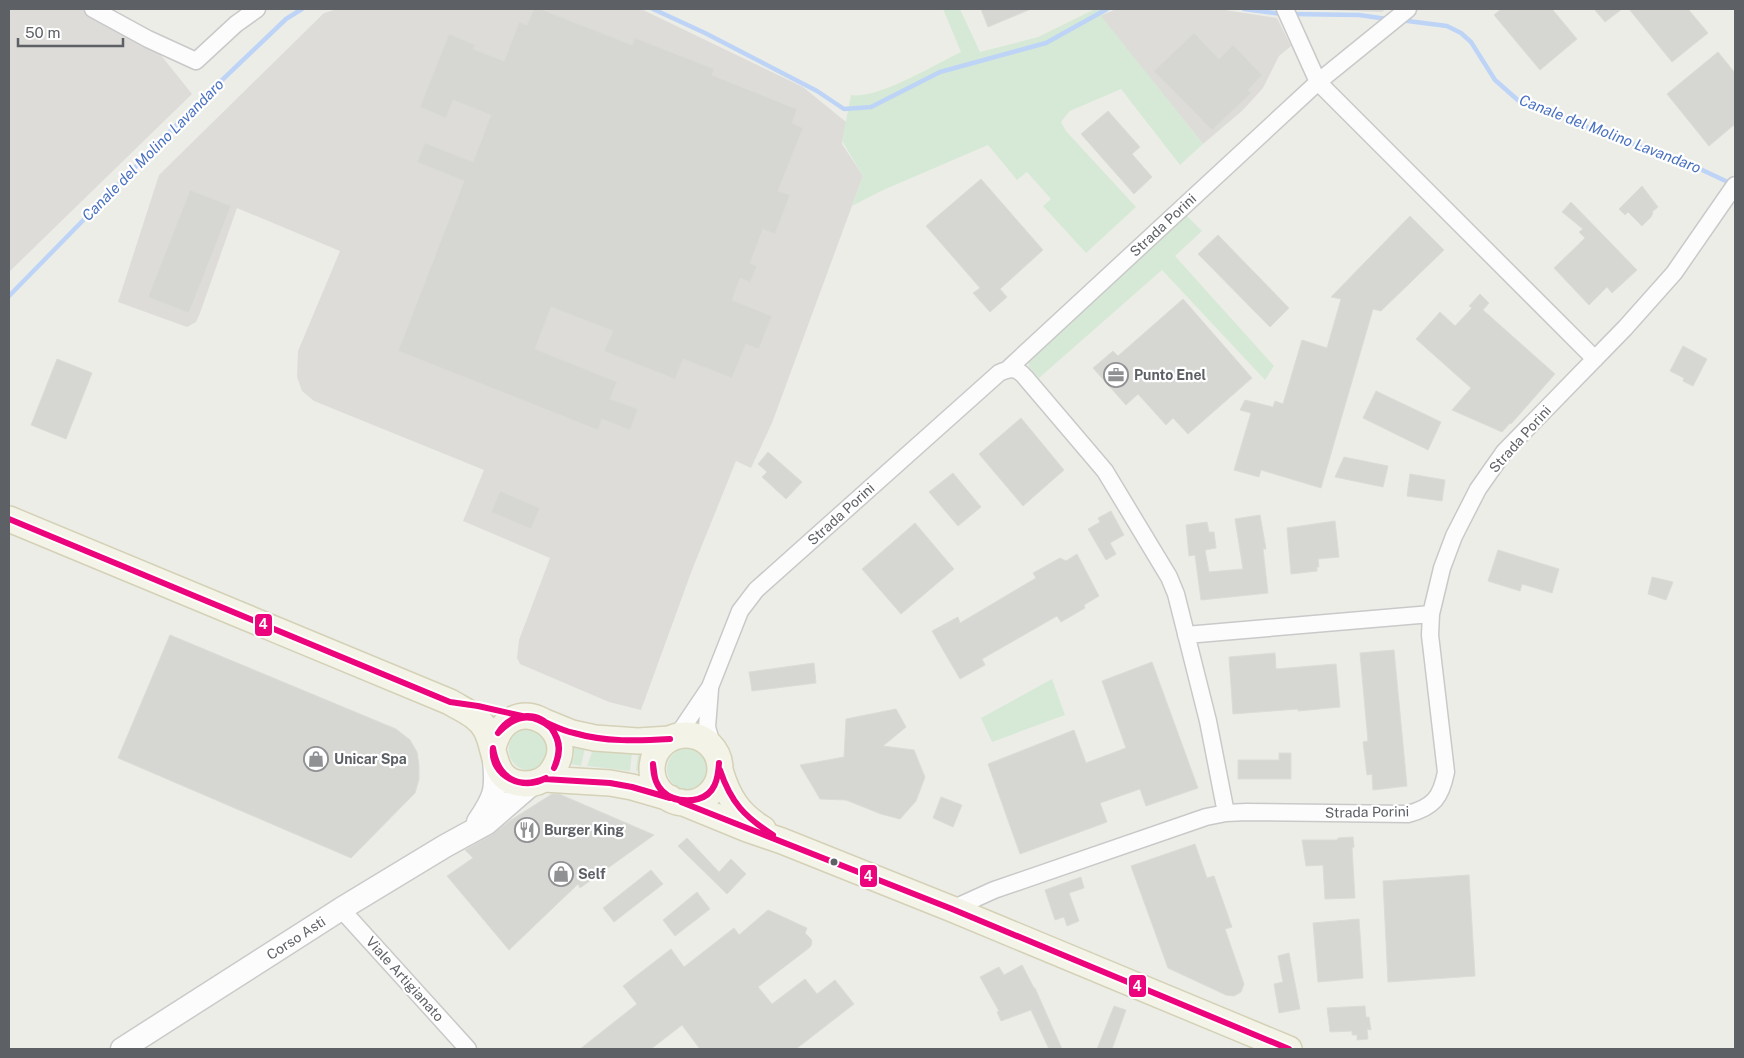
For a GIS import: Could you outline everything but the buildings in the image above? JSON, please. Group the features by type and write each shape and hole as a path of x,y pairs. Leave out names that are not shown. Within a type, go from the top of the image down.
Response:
{"main road":[{"name":"Corso Asti","path":"9,519 450,702 474,716 486,729 493,754"},
{"name":"Corso Asti","path":"450,702 478,706 534,719 594,738 638,741 674,738"},
{"path":"539,781 552,771 558,762 560,751 558,740 553,730 534,719 511,720 495,736 493,754 498,769 514,781 523,784 539,781 610,783 632,787 675,800 952,909 1289,1049"},
{"path":"717,759 718,781 712,791 703,798 693,802 675,800 659,787 653,773 653,763 662,745 674,738 687,735 697,736 706,741 717,759 726,789 741,812 750,821 782,841"}],"street":[{"path":"93,9 148,39 196,61 236,24 257,9"},
{"path":"1285,9 1318,82 1595,359"},
{"name":"Strada Porini","path":"674,738 710,687 740,610 756,590 998,373 1009,368 1318,82 1407,10"},
{"name":"Strada Porini","path":"952,909 994,890 1206,817 1226,813 1408,814 1422,810 1435,801 1442,787 1446,772 1430,635 1430,614 1442,568 1454,536 1478,489 1504,452 1625,328 1674,273 1734,188"},
{"path":"1009,368 1018,370 1025,377 1105,471 1170,577 1208,721 1226,813"},
{"path":"1186,634 1430,614"},
{"name":"Strada Porini","path":"710,687 707,728 717,759"},
{"name":"Corso Asti","path":"472,830 493,797 496,782 493,754"},
{"name":"Corso Asti","path":"122,1049 341,909 472,830 487,823 539,781"},
{"name":"Viale Artigianato","path":"341,909 468,1049"}],"shaded area":[{"path":"9,9 81,9 156,49 192,94 9,272"},
{"path":"337,9 641,9 803,87 846,122 842,144 863,176 772,423 751,468 736,461 692,570 641,710 609,702 520,664 517,658 519,640 550,558 463,521 484,470 314,401 302,391 297,377 298,351 340,251 237,208 196,322 187,327 118,302 159,175 324,13"},
{"path":"1116,9 1219,9 1277,18 1291,46 1279,56 1263,88 1243,110 1203,144 1100,16"},
{"path":"1298,9 1386,9 1382,12"}],"green space":[{"path":"943,9 960,9 980,52 1038,37 1095,9 1108,9 1101,16 1203,144 1180,165 1121,89 1070,111 1061,122 1066,131 1136,207 1086,253 1043,206 1051,199 1027,172 1017,180 988,145 881,191 852,206 863,176 842,141 851,95 862,95 890,87 961,52"},
{"path":"1186,215 1202,231 1175,256 1274,366 1265,380 1162,270 1039,378 1029,367 1028,360"},
{"path":"1052,679 1065,715 992,742 981,718"},
{"path":"527,728 535,728 546,737 548,758 537,768 528,770 520,768 514,763 510,756 509,748 511,740 517,733"},
{"path":"574,747 585,748 581,766 571,764 574,756"},
{"path":"684,748 692,748 703,754 709,769 703,784 692,790 684,790 673,784 667,773 667,765 673,754"},
{"path":"593,749 632,753 630,771 587,766"},
{"path":"638,754 645,755 643,772 636,771"}],"waterway":[{"name":"Canale del Molino Lavandaro","path":"9,296 197,104 286,19 302,9"},
{"name":"Canale del Molino Lavandaro","path":"653,9 705,33 817,91 844,109 871,107 940,72 1046,43 1107,9"},
{"name":"Canale del Molino Lavandaro","path":"1244,9 1282,14"},
{"name":"Canale del Molino Lavandaro","path":"1290,14 1359,15 1387,19"},
{"name":"Canale del Molino Lavandaro","path":"1400,20 1447,26 1461,33 1471,42 1495,80 1520,102 1698,168 1732,184"}],"transit line":[{"name":"4","path":"9,519 450,702 522,716"},
{"name":"4","path":"498,733 509,721 524,716 538,718 551,728"},
{"name":"4","path":"498,733 511,722 524,718 537,719 551,728"},
{"name":"4","path":"545,722 567,731 598,738 670,739"},
{"name":"4","path":"551,728 559,743 559,753 554,768"},
{"name":"4","path":"551,728 558,743 554,768"},
{"name":"4","path":"493,748 499,767 511,779 527,783 546,778"},
{"name":"4","path":"493,748 493,758 496,766 510,779 528,783 546,778"},
{"name":"4","path":"698,799 704,797 712,790 718,775 719,763"},
{"name":"4","path":"698,799 704,797 712,790 718,775 719,763"},
{"name":"4","path":"653,764 656,781 663,792 679,800 698,799"},
{"name":"4","path":"653,764 656,782 665,794 680,800 698,799"},
{"name":"4","path":"720,770 729,792 740,808 754,822 773,835"},
{"name":"4","path":"544,779 610,783 670,798"},
{"name":"4","path":"681,802 952,909 1289,1049"}],"place":[{"name":"Punto Enel","path":"1116,375"},
{"name":"Unicar Spa","path":"316,759"},
{"name":"Burger King","path":"527,830"},
{"name":"Self","path":"561,874"}]}
